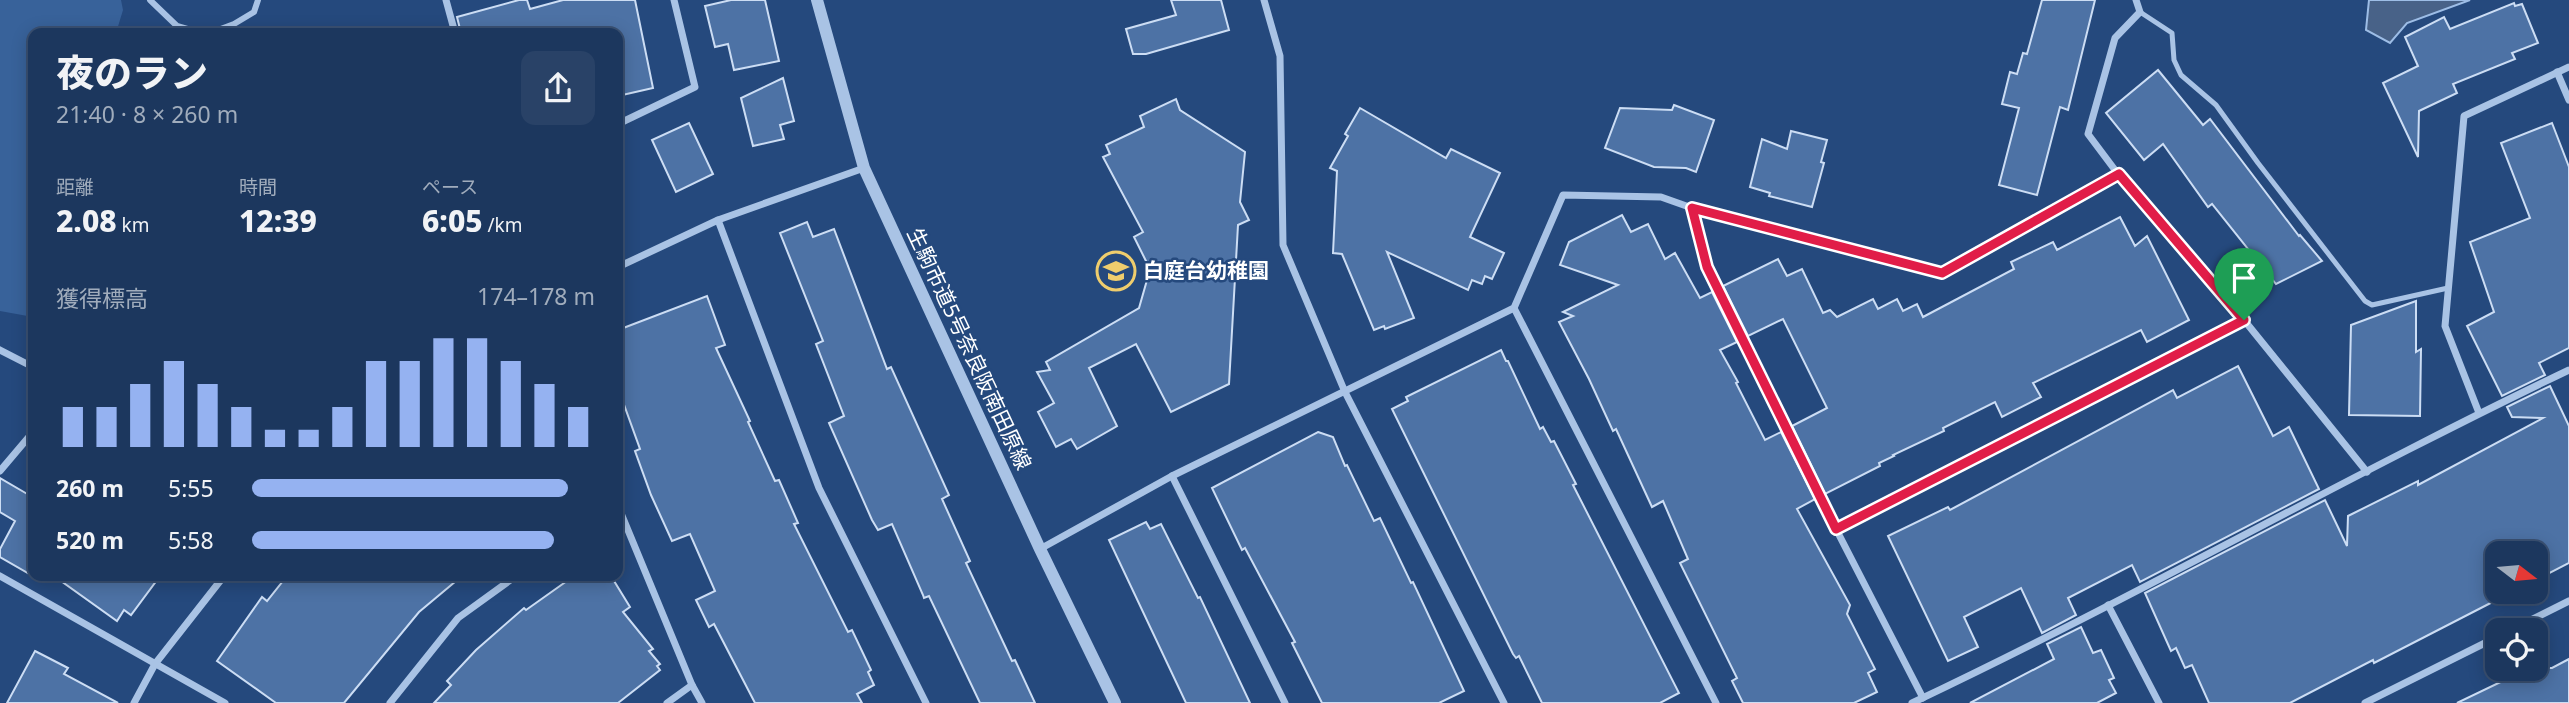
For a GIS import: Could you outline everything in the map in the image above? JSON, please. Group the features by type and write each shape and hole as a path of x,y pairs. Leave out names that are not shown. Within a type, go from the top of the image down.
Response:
{"street":[{"path":"150,0 177,26 184,28"},
{"path":"224,28 254,12 258,0"},
{"path":"446,0 454,28"},
{"path":"623,122 695,87 674,0"},
{"name":"生駒市道5号奈良阪南田原線","path":"817,0 864,168 1040,550 1115,703"},
{"path":"1264,0 1280,56 1283,245 1345,392 1504,703"},
{"path":"2136,0 2140,12 2115,38 2088,134 2367,472"},
{"path":"2479,413 2445,326 2464,116 2569,67"},
{"path":"2557,72 2569,100"},
{"path":"623,265 718,220 864,168"},
{"path":"1040,550 1172,476 1514,308 1563,195 1661,197 1692,208 1942,273 2119,174"},
{"path":"1692,208 1707,267 1923,698"},
{"path":"718,220 819,488 926,703"},
{"path":"1514,308 1716,703"},
{"path":"1836,529 2244,320"},
{"path":"0,350 28,364"},
{"path":"1912,703 2479,413 2569,370"},
{"path":"0,471 28,438"},
{"path":"1172,476 1285,703"},
{"path":"623,518 692,685 702,703"},
{"path":"0,576 225,703"},
{"path":"134,703 155,664 220,581"},
{"path":"390,703 458,618 509,581"},
{"path":"2535,618 2569,601"},
{"path":"2108,605 2159,703"},
{"path":"2365,703 2485,643"},
{"path":"667,703 692,685"},
{"path":"2386,692 2391,703"}],"lane":[{"path":"2140,12 2172,33 2174,60 2181,75 2216,105 2365,301 2372,305 2448,288"}],"shaded area":[{"path":"0,0 121,0 123,10 118,28 28,28 28,316 0,311"},
{"path":"2369,0 2470,0 2407,23 2390,43 2366,30"}],"building":[{"path":"519,0 527,0 530,9 563,0 635,0 653,88 623,95 623,28 460,28 457,17"},
{"path":"731,0 765,0 779,61 734,70 728,44 715,47 705,6"},
{"path":"1171,0 1221,0 1229,30 1146,54 1133,54 1126,29 1176,15"},
{"path":"2042,0 2095,0 2068,110 2060,107 2037,195 1999,185 2019,108 2002,104 2010,72 2017,74 2023,53 2027,54"},
{"path":"2514,3 2515,6 2522,4 2538,43 2512,53 2515,59 2453,84 2457,93 2419,111 2418,157 2383,83 2418,66 2405,37 2444,17 2450,29"},
{"path":"2158,70 2203,125 2210,119 2299,236 2322,261 2276,284 2212,204 2208,207 2163,144 2144,160 2106,113"},
{"path":"783,78 794,121 780,125 784,139 753,146 741,98"},
{"path":"1176,99 1180,110 1245,152 1240,202 1249,220 1238,225 1229,384 1171,412 1136,344 1089,368 1117,426 1077,449 1071,439 1056,447 1038,412 1054,403 1037,372 1050,370 1046,362 1139,308 1147,280 1148,265 1134,237 1143,232 1103,157 1110,154 1106,145 1144,127 1140,116"},
{"path":"1674,105 1714,120 1696,172 1686,168 1654,167 1605,148 1620,108 1672,110"},
{"path":"1360,108 1446,158 1451,149 1500,173 1470,237 1504,253 1492,279 1485,276 1482,284 1472,280 1468,290 1387,252 1414,318 1385,329 1384,326 1374,330 1342,254 1333,253 1337,171 1330,168"},
{"path":"689,123 713,174 676,192 652,140"},
{"path":"2552,123 2569,167 2569,348 2539,363 2545,375 2502,396 2467,326 2494,312 2470,242 2530,218 2501,143"},
{"path":"1791,131 1827,140 1812,207 1769,196 1770,193 1750,187 1762,139 1787,149"},
{"path":"1622,215 1631,232 1648,224 1665,259 1675,253 1700,298 1712,292 1737,342 1720,350 1738,382 1736,383 1765,440 1781,432 1815,499 1797,509 1850,605 1847,614 1875,669 1868,673 1877,692 1854,703 1743,703 1732,681 1737,678 1680,563 1688,559 1663,501 1652,507 1616,429 1613,431 1559,322 1573,316 1563,312 1618,285 1560,265 1569,242"},
{"path":"2120,217 2135,246 2147,236 2189,320 2147,342 2141,330 2033,383 2041,397 2002,417 1995,402 1825,494 1792,426 1827,408 1783,319 1748,336 1723,286 1778,259 1787,276 1802,269 1823,313 1830,310 1837,317 1873,299 1878,309 1897,299 1903,311 1917,304 1923,317 2014,269 2011,262 2053,242 2057,250"},
{"path":"807,222 813,237 834,229 887,369 891,367 949,495 942,499 970,561 966,563 1035,703 980,703 929,596 924,598 892,524 878,530 872,520 829,423 844,416 816,344 823,341 780,233"},
{"path":"707,296 725,345 716,348 750,421 748,422 775,481 779,480 798,523 794,524 848,632 852,630 871,670 868,672 874,685 857,694 862,703 755,703 714,624 709,627 696,600 715,591 690,534 672,541 635,451 640,449 623,402 623,328"},
{"path":"2416,301 2416,352 2421,349 2420,416 2349,415 2351,325"},
{"path":"1501,350 1540,429 1543,427 1551,442 1554,441 1576,484 1573,485 1679,693 1660,703 1542,703 1519,656 1516,658 1513,654 1392,409 1408,401 1406,397"},
{"path":"2238,366 2273,436 2289,427 2319,489 2140,582 2132,565 2068,598 2076,615 2042,633 2021,588 1964,617 1978,647 1948,661 1888,536 1948,507 1950,510 2173,390 2177,398"},
{"path":"2550,386 2569,426 2569,563 2548,574 2548,541 2485,541 2485,604 2489,604 2290,703 2209,703 2192,665 2185,668 2176,648 2171,651 2145,593 2325,500 2347,546 2348,516 2418,481 2418,485 2543,418 2512,417 2507,407"},
{"path":"1318,432 1333,437 1374,521 1380,518 1464,691 1439,703 1322,703 1292,643 1295,642 1245,548 1242,550 1212,488"},
{"path":"0,478 28,494 28,573 0,557 0,549 15,521 0,512"},
{"path":"1146,522 1150,529 1161,524 1198,598 1200,597 1250,703 1186,703 1109,540"},
{"path":"61,581 156,581 131,615 124,610 117,621"},
{"path":"283,581 456,581 419,612 344,703 276,703 217,661 262,597 267,601"},
{"path":"567,581 614,581 630,607 623,612 653,649 649,651 660,664 657,666 660,670 618,703 434,703 451,685 447,681 476,650 524,608 526,610"},
{"path":"2081,627 2093,653 2101,650 2114,678 2109,680 2116,693 2097,703 1970,703 2054,659 2047,644"},
{"path":"35,651 68,668 64,674 118,703 7,703"},
{"path":"2569,659 2569,703 2457,703 2503,681 2548,681 2548,668"}],"place":[{"name":"白庭台幼稚園","path":"1116,271"}],"route":[{"path":"2119,174 2244,320 1836,529 1707,267 1692,208 1942,273 2119,174"}]}
